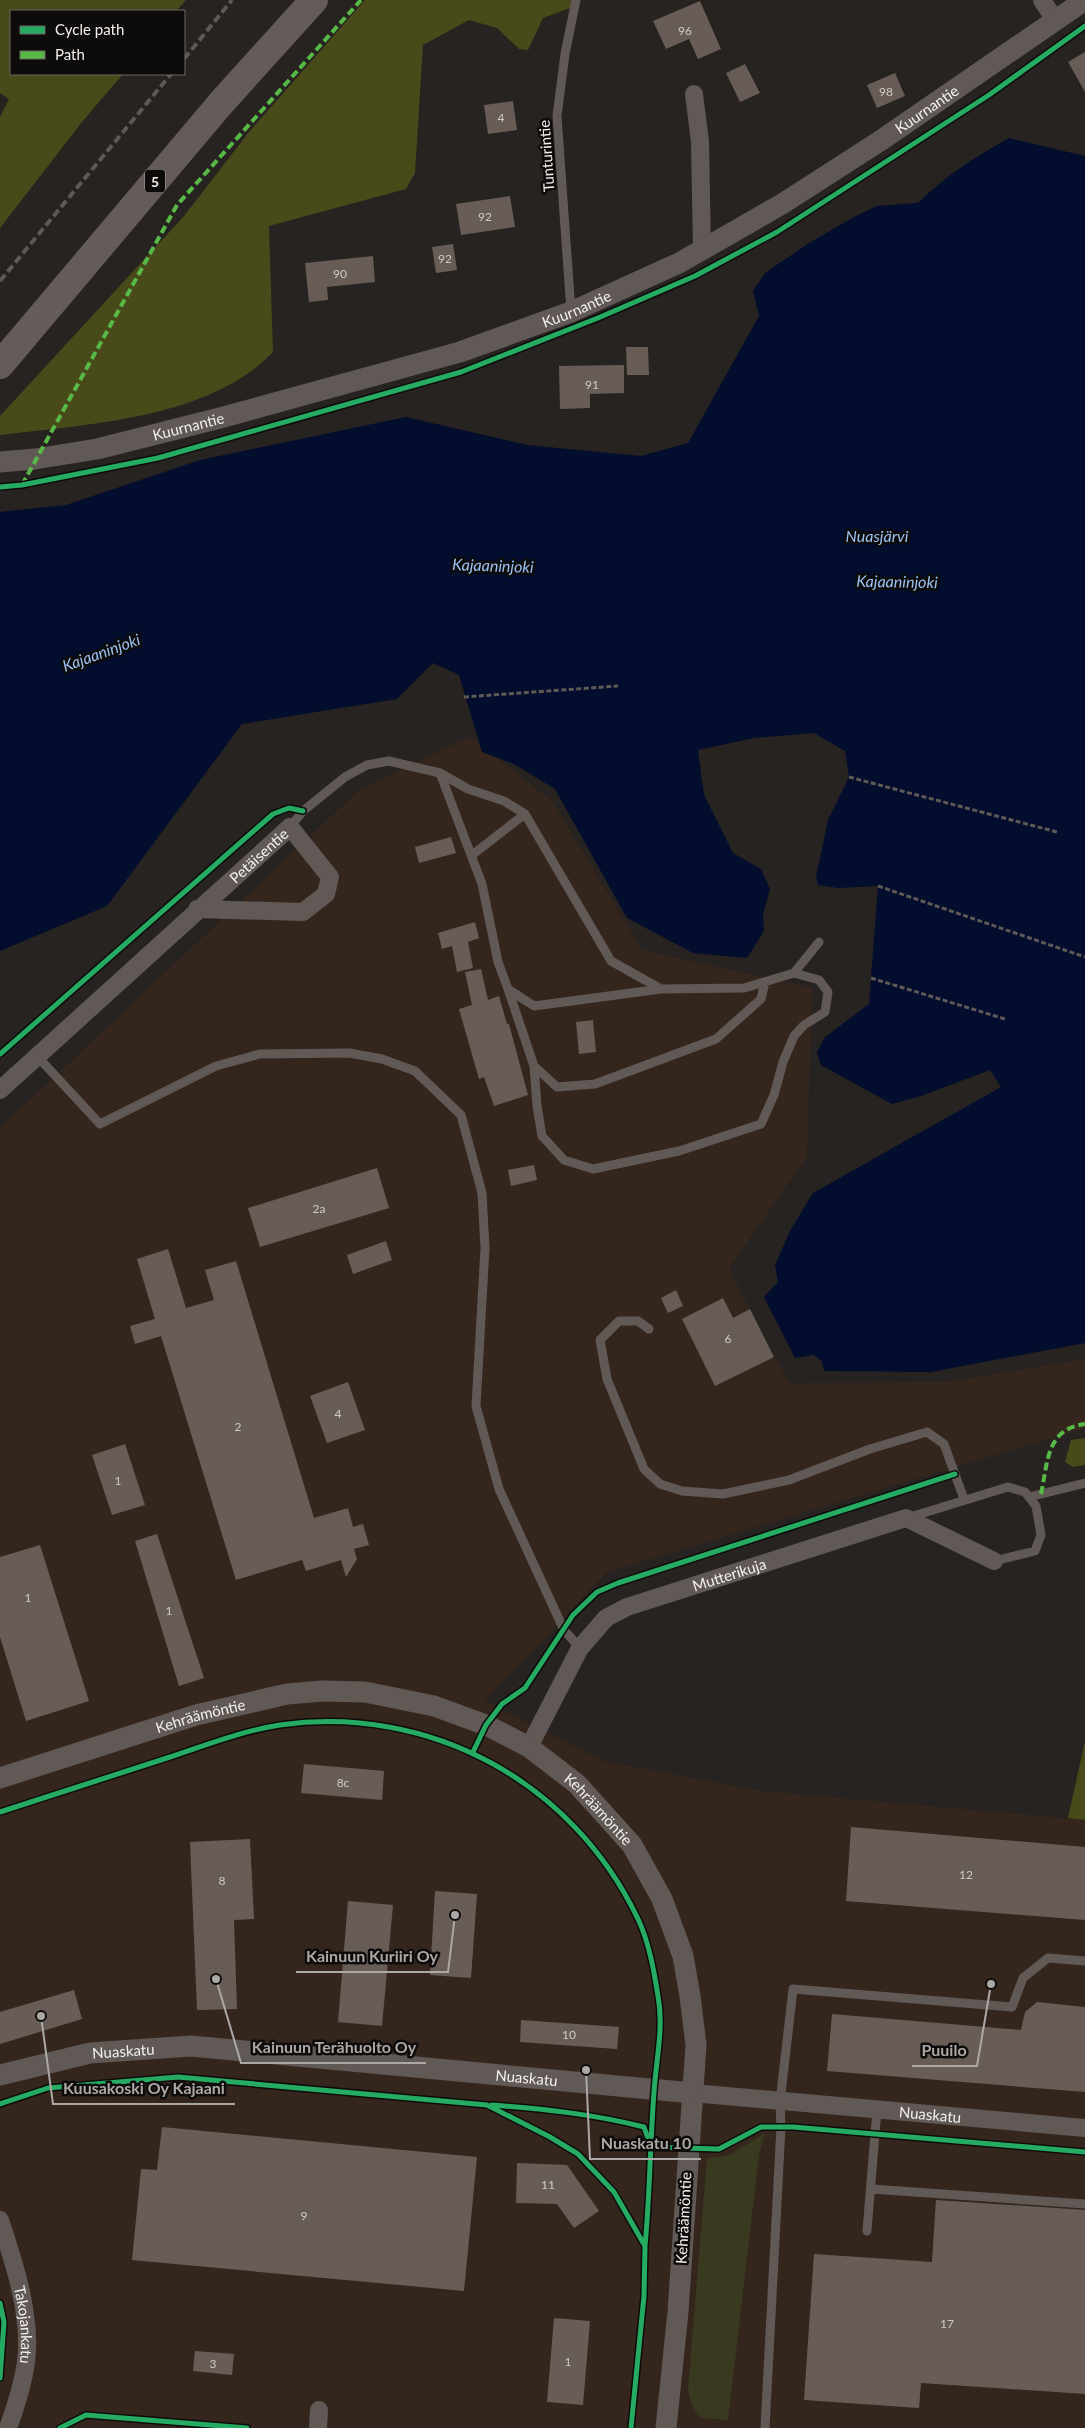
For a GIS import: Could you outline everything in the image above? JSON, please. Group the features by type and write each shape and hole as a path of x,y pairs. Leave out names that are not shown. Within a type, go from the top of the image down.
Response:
{"highway":[{"name":"5","path":"0,365 221,103 314,0"}],"street":[{"path":"1042,0 1055,20"},
{"name":"Kuurnantie","path":"0,462 35,459 97,449 238,413 460,352 572,312 679,262 782,204 880,141 1085,0"},
{"path":"694,94 700,142 702,250"},
{"name":"Petäisentie","path":"0,1090 197,909 290,826 330,877 326,894 303,912 197,909"},
{"path":"906,1518 994,1561"},
{"name":"Mutterikuja","path":"529,1747 580,1648 606,1618 627,1607 906,1518"},
{"name":"Kehräämöntie","path":"0,1778 196,1715 286,1694 305,1692 365,1692 434,1706 486,1725 529,1747 577,1784 632,1845 662,1899 683,1956 690,1996 696,2046 678,2312 666,2428"},
{"name":"Nuaskatu","path":"0,2075 90,2053 190,2046 780,2102 1085,2128"},
{"name":"Takojankatu","path":"0,2220 21,2292 26,2338 26,2360 22,2384 8,2428"},
{"path":"318,2428 319,2410"}],"lane":[{"name":"Tunturintie","path":"572,312 557,116 565,54 576,0"},
{"path":"290,826 302,811 345,777 367,765 389,761 440,773 468,789 504,801 525,814 611,961 661,989"},
{"path":"440,773 482,884 498,962 534,1066 537,1106 542,1136 564,1160 592,1169 679,1151 760,1124 774,1095 783,1062 794,1036 804,1025 825,1012 828,992 819,980 794,973 744,988 661,989 534,1006 508,989"},
{"path":"472,856 525,814"},
{"path":"794,973 819,942"},
{"path":"534,1066 557,1087 595,1084 653,1064 716,1039 761,999 764,982"},
{"path":"37,1056 100,1124 216,1066 260,1054 349,1053 382,1059 415,1071 461,1115 482,1193 485,1248 476,1406 499,1489 564,1630 580,1648"},
{"path":"649,1329 638,1321 619,1321 600,1340 607,1379 626,1429 644,1469 660,1484 682,1492 724,1494 789,1480 870,1449 927,1432 944,1444 964,1499"},
{"path":"1029,1497 1085,1482"},
{"path":"906,1518 1008,1487 1025,1492 1036,1506 1040,1535 1035,1551 994,1561"},
{"path":"765,2428 782,2127 780,2102 793,1989 1012,2007 1022,1978 1048,1958 1085,1961"},
{"path":"867,2231 877,2109"},
{"path":"870,2188 1085,2204"}],"path":[{"path":"464,697 618,686"},
{"path":"849,778 1057,832"},
{"path":"878,886 1085,957"},
{"path":"872,978 1005,1019"}],"shaded area":[{"path":"0,0 186,0 177,10 10,10 10,75 122,75 82,122 0,228 0,117 9,99 0,93"},
{"path":"365,0 575,0 573,7 543,18 528,50 519,49 497,28 469,20 423,45 415,173 406,189 269,226 273,352 246,374 216,392 181,405 145,414 108,422 0,435 0,416 184,216 249,132"},
{"path":"470,737 552,801 642,950 812,988 807,1157 729,1268 774,1357 790,1383 946,1382 1085,1359 1085,1428 607,1572 485,1701 603,1761 761,1791 1085,1820 1085,2428 25,2428 0,2424 0,1128 359,790"},
{"path":"1085,1438 1085,1465 1073,1467 1065,1462 1071,1440"},
{"path":"1085,1741 1085,1820 1068,1818"}],"green space":[{"path":"765,2133 759,2155 728,2420 701,2418 692,2406 688,2390 707,2158 728,2156"}],"water":[{"name":"Nuasjärvi","path":"1009,138 1085,156 1085,1343 931,1372 824,1371 822,1361 813,1355 795,1358 764,1297 778,1282 775,1265 790,1231 813,1193 1001,1087 990,1070 921,1096 892,1104 821,1065 817,1053 824,1038 869,1004 878,886 838,888 818,885 816,877 828,820 849,777 845,751 814,733 754,738 698,750 704,795 733,853 761,869 770,889 763,914 764,931 747,958 693,953 627,918 555,789 514,764 482,752 459,675 433,663 397,699 242,724 107,906 0,951 0,512 66,505 200,460 406,417 527,445 641,456 688,443 759,316 753,291 765,273 809,243 877,206 918,203 961,168"}],"building":[{"path":"700,1 721,49 698,59 689,39 666,49 653,21"},
{"path":"1085,52 1085,92 1068,62"},
{"path":"745,64 760,93 740,102 726,73"},
{"path":"895,73 905,96 877,108 867,85"},
{"path":"513,101 517,130 488,134 484,105"},
{"path":"510,196 515,227 461,235 456,204"},
{"path":"453,244 457,270 436,273 432,247"},
{"path":"373,256 375,282 327,287 328,300 309,302 305,263"},
{"path":"626,347 648,347 649,375 627,375"},
{"path":"624,365 624,393 590,394 590,408 560,409 559,366"},
{"path":"451,837 456,853 419,863 415,847"},
{"path":"475,922 479,938 468,942 473,968 457,972 452,946 442,949 438,933"},
{"path":"481,969 488,1000 499,996 507,1024 509,1024 528,1095 494,1106 484,1077 479,1079 459,1009 472,1005 465,972"},
{"path":"593,1020 596,1052 579,1054 576,1022"},
{"path":"534,1165 537,1180 511,1186 508,1170"},
{"path":"377,1168 389,1208 260,1247 248,1208"},
{"path":"386,1241 392,1260 353,1274 347,1255"},
{"path":"168,1249 186,1308 214,1300 205,1270 236,1261 314,1518 348,1508 353,1527 363,1524 369,1545 354,1549 357,1559 346,1577 341,1560 306,1571 302,1560 236,1580 161,1336 135,1344 130,1326 155,1319 137,1259"},
{"path":"676,1290 683,1306 668,1313 661,1298"},
{"path":"723,1298 733,1318 750,1309 774,1357 715,1386 682,1319"},
{"path":"348,1382 365,1430 327,1443 310,1396"},
{"path":"125,1444 145,1505 112,1515 92,1455"},
{"path":"157,1534 204,1678 179,1686 135,1541"},
{"path":"40,1545 89,1701 26,1721 0,1637 0,1557"},
{"path":"304,1764 384,1771 382,1800 301,1793"},
{"path":"851,1827 1085,1847 1085,1920 846,1901"},
{"path":"250,1839 254,1919 234,1920 237,2009 197,2010 190,1842"},
{"path":"435,1891 477,1894 471,1978 430,1975"},
{"path":"348,1901 393,1905 382,2026 338,2022"},
{"path":"74,1990 82,2019 0,2044 0,2012"},
{"path":"1037,2002 1085,2007 1085,2092 827,2071 832,2014 1021,2030 1025,2012"},
{"path":"521,2020 619,2027 617,2049 520,2042"},
{"path":"162,2127 477,2157 464,2291 132,2260 141,2169 157,2170"},
{"path":"517,2163 567,2165 599,2211 574,2228 557,2204 516,2203"},
{"path":"936,2200 1085,2210 1085,2394 921,2383 919,2408 804,2400 814,2254 932,2262"},
{"path":"554,2318 590,2321 583,2405 547,2402"},
{"path":"195,2351 234,2354 232,2375 193,2371"}],"railway":[{"path":"185,58 232,0"},
{"path":"0,281 170,75"}],"marked path":[{"path":"22,485 177,205 361,0"},
{"path":"1041,1494 1048,1459 1056,1440 1072,1427 1085,1424"}],"cycle path":[{"path":"0,487 22,485 158,458 461,372 598,318 695,276 777,232 989,95 1085,26"},
{"path":"0,1054 273,814 289,808 303,811"},
{"path":"473,1752 486,1725 502,1704 525,1688 573,1615 597,1592 618,1583 955,1474"},
{"path":"0,1812 251,1731 280,1725 336,1722 390,1727 442,1741 491,1763 536,1792 576,1828 610,1870 638,1919 651,1957 660,2008 660,2020 645,2246"},
{"path":"0,2104 48,2088 178,2077 487,2105 550,2137 578,2154 614,2192 645,2246 644,2296 631,2428"},
{"path":"492,2105 568,2113 644,2127 651,2147 719,2149 761,2127 793,2127 1085,2152"},
{"path":"0,2303 4,2322 0,2378"},
{"path":"60,2428 86,2415 247,2428"}],"place":[{"name":"Kainuun Kuriiri Oy","path":"455,1915"},
{"name":"Kainuun Terähuolto Oy","path":"216,1979"},
{"name":"Puuilo","path":"991,1984"},
{"name":"Kuusakoski Oy Kajaani","path":"41,2016"},
{"name":"Nuaskatu 10","path":"586,2070"}],"water label":[{"name":"Kajaaninjoki","path":"493,565"},
{"name":"Kajaaninjoki","path":"897,581"},
{"name":"Kajaaninjoki","path":"101,652"}]}
